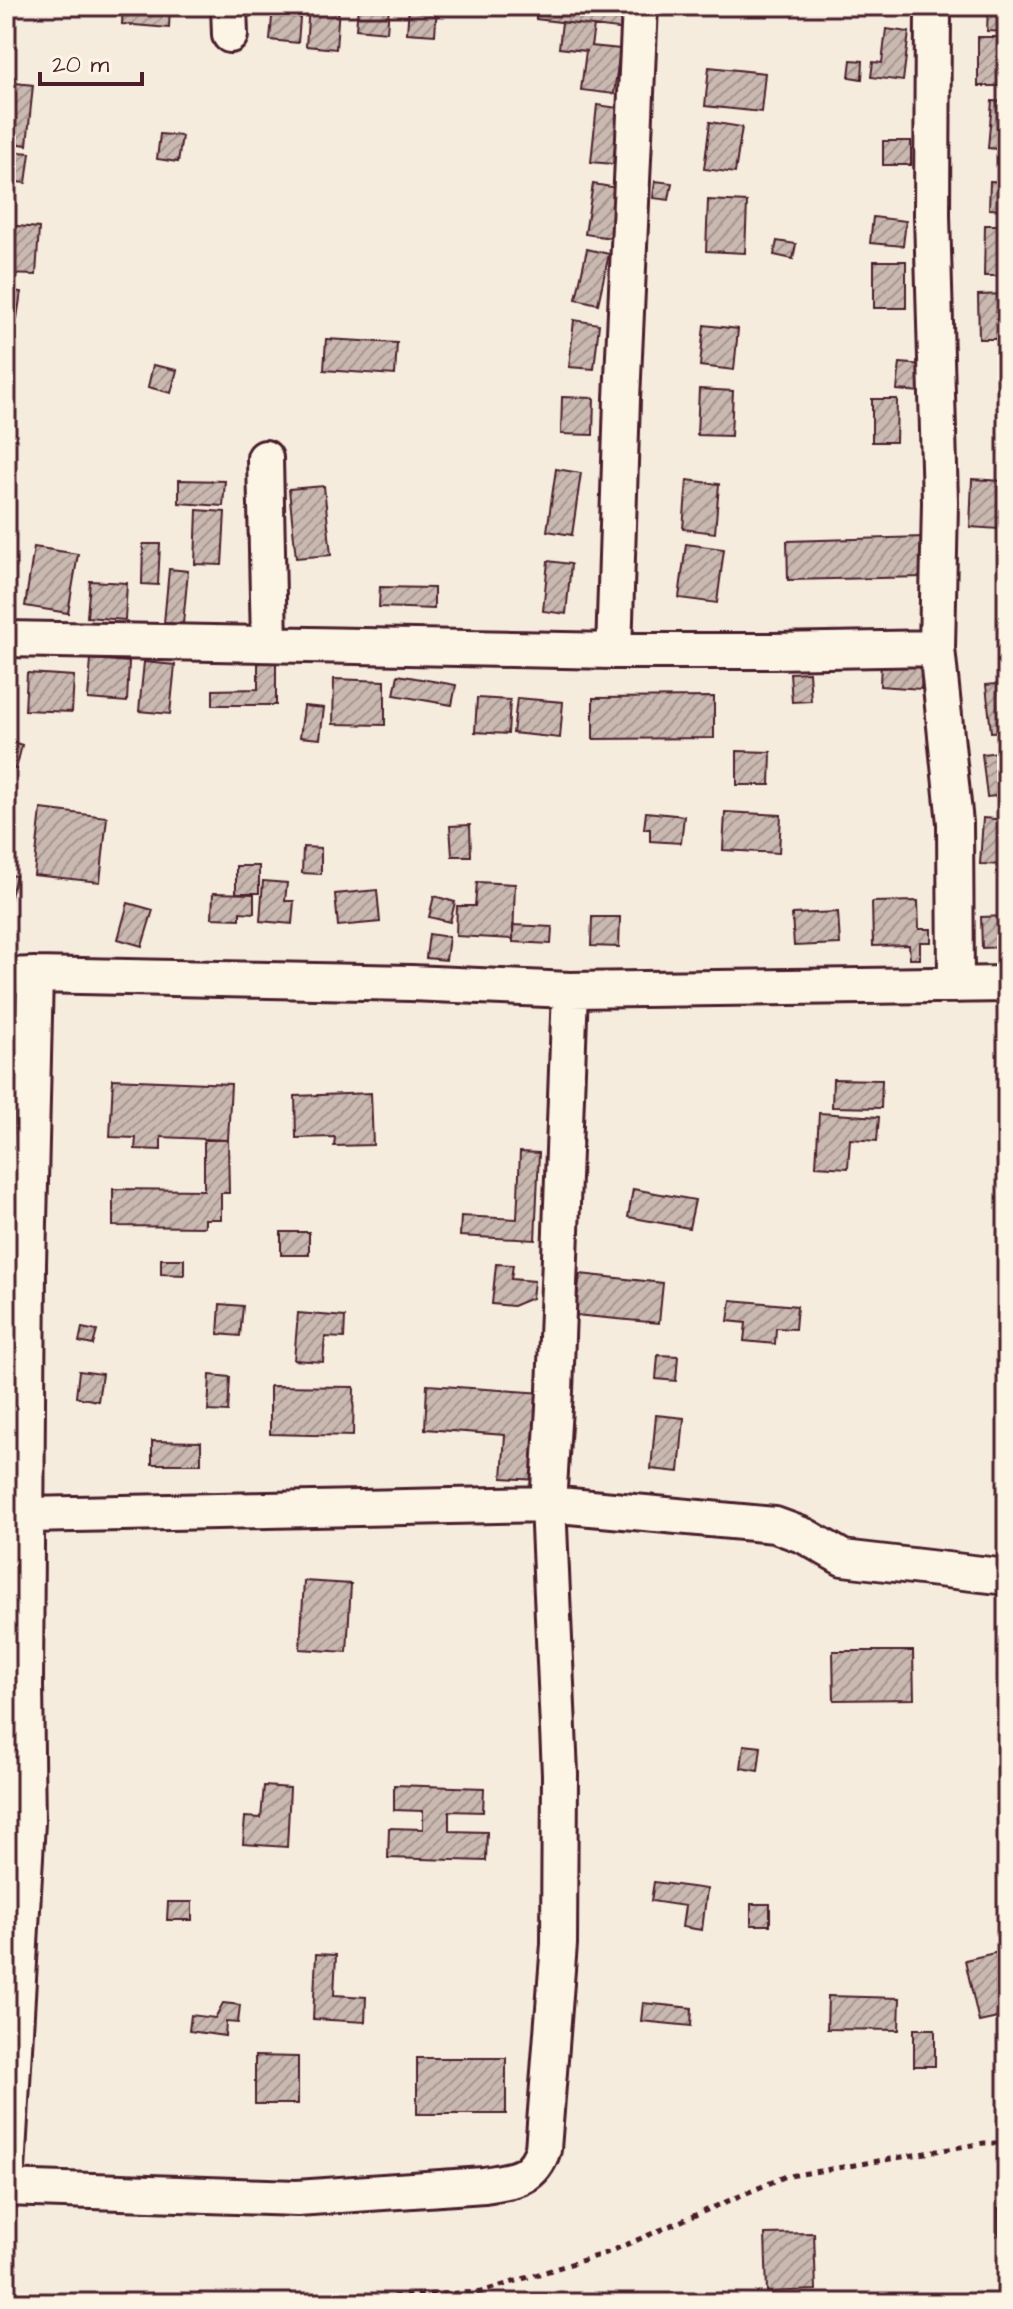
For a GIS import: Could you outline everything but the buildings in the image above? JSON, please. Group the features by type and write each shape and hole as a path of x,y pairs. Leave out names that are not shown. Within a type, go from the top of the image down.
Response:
{"street":[{"path":"614,651 622,384 640,6"},
{"path":"933,6 932,215 940,502 937,648 955,823 956,985"},
{"path":"265,458 269,643"},
{"path":"6,639 614,651 937,648"},
{"path":"570,990 548,1504 560,1774 559,1944 543,2149 538,2165 513,2180 484,2185 297,2198 6,2188 27,1822 28,1264 20,976 411,983 570,990 1007,984"},
{"path":"27,1515 548,1504 775,1525 805,1536 835,1554 857,1561 1007,1577"}],"path":[{"path":"261,2303 481,2292 609,2252 784,2177 984,2143 1007,2143"}]}
